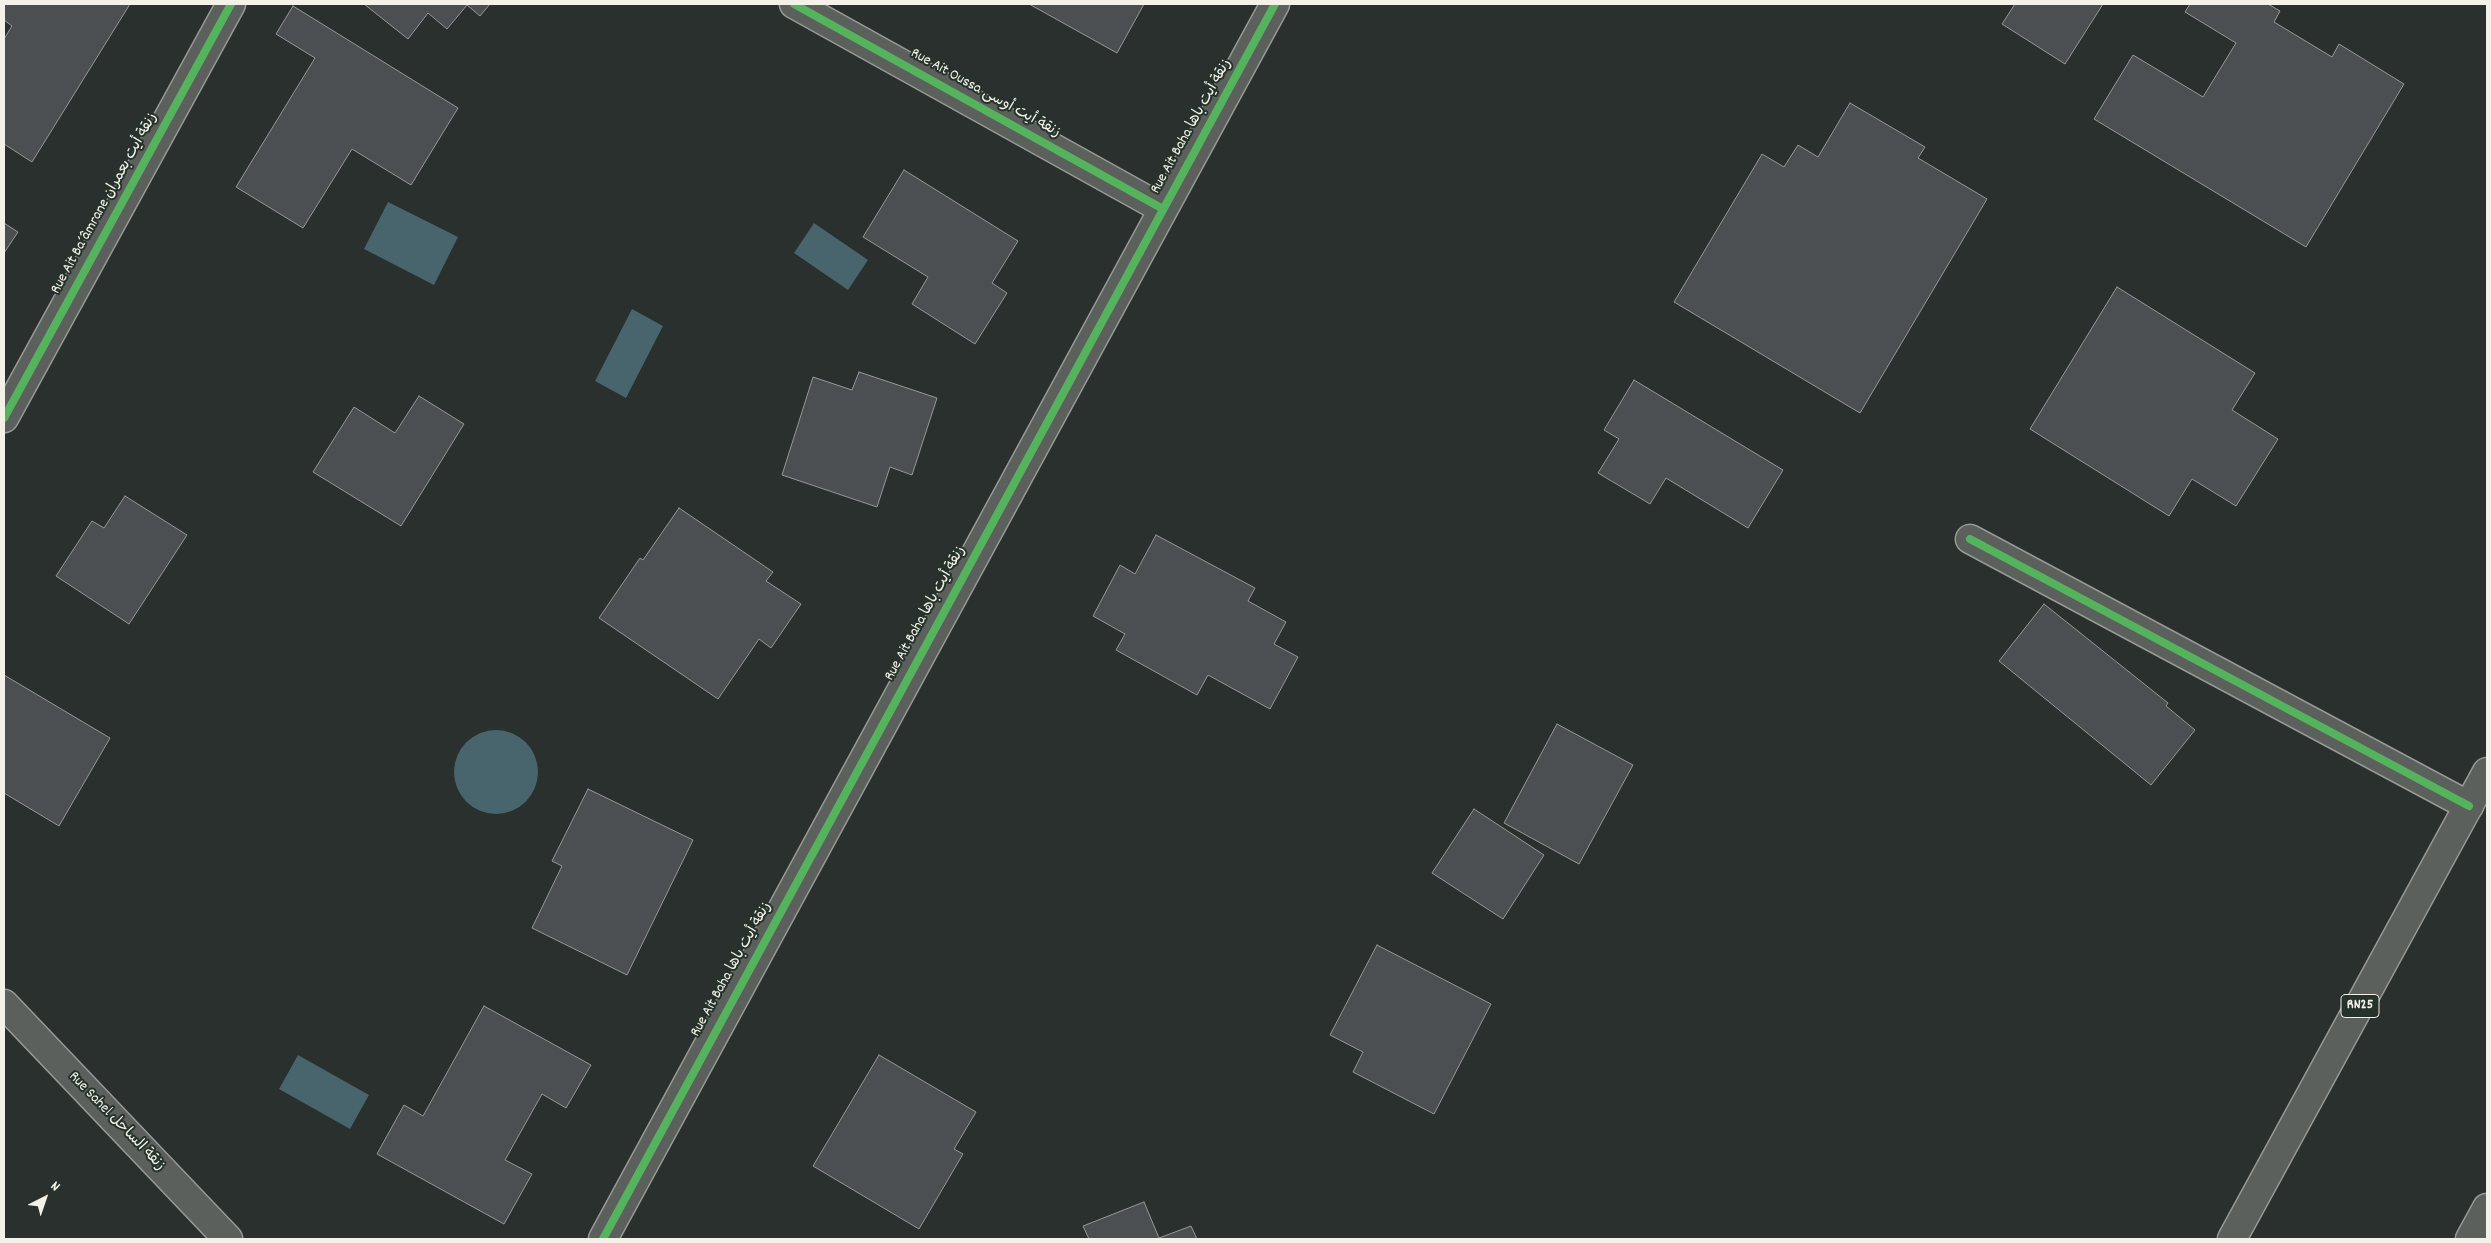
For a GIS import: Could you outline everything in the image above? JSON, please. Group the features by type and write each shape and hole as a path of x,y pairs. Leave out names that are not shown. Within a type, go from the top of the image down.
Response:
{"street":[{"name":"Rue Ait Ba´âmrane زنقة أيت بعمران","path":"4,418 232,4"},
{"name":"Rue Ait Oussa زنقة أيت أوسى","path":"794,4 1163,209"},
{"name":"Rue Ait Baha زنقة أيت باها","path":"603,1239 1275,4"},
{"path":"1970,539 2469,806"},
{"name":"RN25","path":"2232,1239 2487,772"},
{"name":"Rue Sahel زنقة الساحل","path":"4,1004 228,1239"},
{"path":"2470,1239 2487,1208"}],"water":[{"path":"388,202 458,237 434,285 364,249"},
{"path":"814,223 868,260 848,290 794,253"},
{"path":"632,309 663,326 626,398 595,381"},
{"path":"496,730 512,733 526,742 535,756 538,772 535,788 526,802 512,811 496,814 480,811 466,802 457,788 454,772 457,756 466,742 480,733"},
{"path":"298,1055 369,1095 350,1129 279,1089"}],"building":[{"path":"4,4 130,4 32,162 4,144 4,39 12,26 4,20"},
{"path":"364,4 490,4 480,16 467,5 447,29 428,13 408,39"},
{"path":"1029,4 1144,4 1117,53"},
{"path":"2015,4 2103,4 2065,64 2002,24"},
{"path":"2190,4 2268,4 2280,11 2274,22 2332,57 2339,44 2404,84 2306,247 2094,119 2133,55 2203,97 2236,43 2185,12"},
{"path":"293,6 458,108 411,185 352,149 303,228 236,187 315,58 276,34"},
{"path":"1850,103 1925,147 1918,158 1987,199 1860,413 1674,302 1762,154 1784,167 1798,145 1818,157"},
{"path":"904,170 1018,241 992,283 1007,293 975,344 912,304 928,277 863,237"},
{"path":"4,223 18,232 4,253"},
{"path":"2117,287 2255,373 2232,410 2278,439 2236,506 2192,479 2169,516 2030,429"},
{"path":"859,372 937,398 912,475 890,467 877,507 782,475 813,377 852,390"},
{"path":"1634,380 1783,470 1748,528 1666,478 1650,504 1598,473 1619,439 1604,430"},
{"path":"419,396 464,424 401,526 313,472 354,407 395,433"},
{"path":"125,496 187,535 129,624 56,576 92,521 104,528"},
{"path":"679,508 773,572 766,581 801,604 771,648 759,639 718,699 599,618 640,558 643,560"},
{"path":"1156,535 1255,588 1248,601 1286,622 1274,644 1298,657 1270,709 1208,675 1197,695 1116,650 1125,634 1093,616 1120,565 1135,574"},
{"path":"2044,604 2168,703 2166,706 2195,730 2151,785 1999,661"},
{"path":"4,675 110,738 59,826 4,793"},
{"path":"1557,724 1633,765 1579,864 1504,823"},
{"path":"588,789 693,840 627,975 532,928 562,866 552,861"},
{"path":"1474,809 1544,855 1503,919 1432,873"},
{"path":"1377,945 1491,1004 1434,1114 1353,1072 1363,1052 1330,1035"},
{"path":"484,1006 591,1065 566,1108 542,1094 505,1160 532,1174 504,1224 377,1154 404,1105 423,1116"},
{"path":"879,1055 976,1112 954,1149 963,1154 919,1229 813,1166"},
{"path":"1144,1202 1159,1238 1191,1226 1197,1239 1089,1239 1083,1226"}],"cycle path":[{"path":"4,418 231,4"},
{"path":"794,4 1163,209"},
{"path":"603,1239 1275,4"},
{"path":"1970,539 2469,806"}]}
